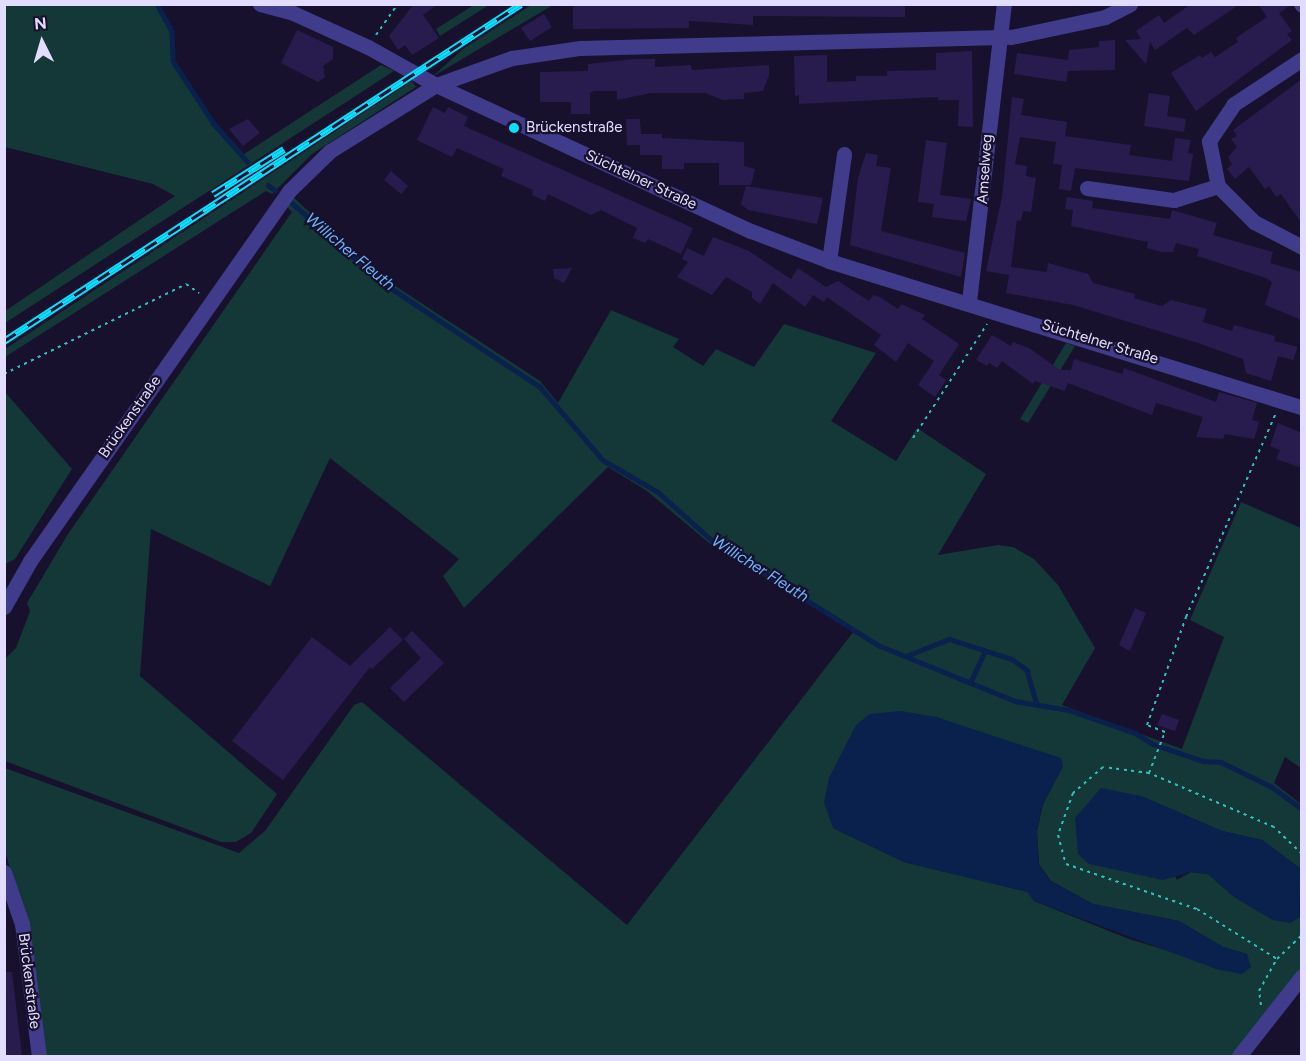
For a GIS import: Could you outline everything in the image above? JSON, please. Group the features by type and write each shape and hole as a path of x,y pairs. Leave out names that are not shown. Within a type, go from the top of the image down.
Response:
{"street":[{"name":"Süchtelner Straße","path":"260,4 293,13 368,47 436,85 751,231 829,261 997,309 1282,398 1302,407"},
{"name":"Amselweg","path":"969,301 1004,4"},
{"name":"Brückenstraße","path":"4,607 30,561 289,191 330,151 436,85 512,58 580,48 1001,37 1105,16 1130,4"},
{"path":"1302,59 1234,104 1209,141 1218,186 1254,222 1302,247"},
{"path":"829,261 844,154"},
{"path":"1087,188 1174,200 1218,186"},
{"name":"Brückenstraße","path":"4,872 24,934 39,1056"},
{"path":"1239,1056 1302,976"}],"path":[{"path":"368,47 398,4"},
{"path":"4,374 186,284 211,301"},
{"path":"913,438 997,309"},
{"path":"1149,773 1165,732 1147,725 1186,617 1282,398"},
{"path":"1277,959 1197,909 1066,864 1058,835 1073,793 1102,767 1149,773 1274,826 1302,854"},
{"path":"1271,1014 1259,994 1277,959 1302,935"}],"green space":[{"path":"4,5 159,5 174,32 175,61 214,121 244,154 381,65 394,71 5,323 5,311 175,196 153,184 5,147"},
{"path":"474,5 489,5 440,36 436,29"},
{"path":"531,5 553,5 432,77 463,49"},
{"path":"412,81 416,87 312,154 272,194 266,191 5,357 5,349"},
{"path":"293,197 377,274 540,381 558,403 611,310 679,339 673,347 703,366 716,349 754,367 784,324 876,353 831,421 896,461 917,428 986,474 938,555 998,545 1013,547 1034,559 1058,585 1095,648 1062,705 1182,749 1224,637 1190,620 1241,502 1301,528 1301,768 1285,757 1274,783 1301,804 1301,869 1262,840 1222,831 1141,796 1177,880 1191,872 1208,874 1233,896 1273,920 1299,918 1301,913 1301,971 1234,1056 46,1056 31,932 5,852 5,768 239,853 265,831 354,705 362,702 627,925 854,631 709,543 647,491 608,467 464,608 443,576 459,559 330,458 270,586 151,529 140,676 277,794 251,833 236,842 221,842 5,761 5,659 16,648 30,611 27,603 68,534 292,212 287,207","holes":["936,717 1063,766 1043,804 1037,831 1039,864 1051,881 1093,904 1179,921 1223,947 1247,954 1242,973 1129,939 1034,901 1028,892 904,862 833,828"]},
{"path":"1066,343 1075,346 1028,423 1020,419"},
{"path":"5,392 72,469 15,559 5,564"}],"water":[{"path":"901,711 936,717 1061,758 1063,766 1043,803 1037,831 1039,864 1050,881 1093,904 1179,921 1223,947 1247,954 1251,967 1242,974 1216,969 1034,901 1027,892 904,862 833,828 824,802 829,778 856,725 870,714"},
{"path":"1101,788 1141,796 1222,831 1262,840 1301,869 1299,918 1290,923 1273,920 1233,896 1208,874 1191,872 1163,880 1089,864 1078,854 1075,818"}],"building":[{"path":"414,4 438,4 423,15 439,38 412,55 405,45 398,50 389,36"},
{"path":"581,4 905,4 905,17 753,16 753,25 689,21 689,28 573,29 573,7"},
{"path":"1191,4 1240,4 1194,35 1187,28 1155,50 1150,42 1146,64 1125,40 1141,39 1136,31 1159,15 1164,23"},
{"path":"1258,4 1292,4 1279,13 1292,31 1287,34 1292,40 1196,111 1171,73 1200,55 1202,58 1211,52 1215,57 1238,42 1236,38 1267,17"},
{"path":"544,14 552,27 530,41 521,28"},
{"path":"297,30 333,47 333,59 323,66 325,77 318,82 281,63"},
{"path":"1115,40 1115,70 1068,71 1066,82 1014,74 1017,53 1068,60 1069,50 1099,47 1099,41"},
{"path":"972,51 973,127 958,126 959,100 938,100 938,97 799,104 799,95 795,96 794,56 827,55 827,82 856,81 856,76 887,76 887,71 936,70 936,53"},
{"path":"655,59 655,67 691,65 692,70 769,65 769,75 763,91 744,93 744,99 723,100 705,93 651,93 617,100 617,91 594,91 590,93 590,114 571,114 571,102 540,102 540,72 588,71 588,64"},
{"path":"1302,79 1302,224 1281,194 1276,197 1269,186 1265,189 1249,167 1235,179 1227,169 1232,164 1228,157 1237,147 1231,139 1237,136 1233,130"},
{"path":"1149,93 1170,96 1167,116 1186,119 1184,132 1144,126"},
{"path":"1012,97 1024,99 1021,115 1067,122 1065,136 1131,145 1129,155 1172,161 1175,138 1191,140 1188,153 1193,154 1189,181 1075,168 1071,191 1059,189 1062,165 1053,164 1056,142 1020,137 1015,164 1027,166 1026,176 1036,178 1031,212 1023,211 1021,221 1017,220 1011,267 1047,272 1048,263 1088,274 1093,283 1135,294 1134,298 1162,306 1171,300 1207,309 1203,322 1232,331 1234,325 1275,336 1274,341 1298,347 1293,360 1278,356 1271,381 1246,373 1243,359 1198,343 1073,305 1006,293 1009,275 986,271 1002,197"},
{"path":"433,107 445,113 448,107 468,117 464,126 693,228 681,254 648,239 645,243 633,238 637,228 601,210 591,215 548,194 545,201 532,195 533,190 501,176 504,169 457,148 452,157 417,140"},
{"path":"248,119 260,133 243,146 229,129"},
{"path":"626,119 640,119 641,134 662,134 662,138 744,142 744,166 755,169 751,185 719,185 719,163 684,163 684,169 662,169 662,155 640,155 640,145 627,145"},
{"path":"926,140 947,143 940,195 971,199 966,221 932,217 934,204 918,202"},
{"path":"866,153 878,155 876,166 891,168 881,231 965,253 961,277 850,245 858,178"},
{"path":"391,171 408,186 401,194 384,180"},
{"path":"746,186 823,198 817,224 748,210 741,204"},
{"path":"1067,197 1093,201 1092,208 1170,219 1172,210 1217,223 1213,235 1273,252 1270,263 1302,272 1302,320 1265,305 1272,282 1266,278 1197,256 1199,249 1176,243 1173,252 1162,252 1147,248 1148,242 1071,226 1073,210 1065,209"},
{"path":"713,237 749,251 791,279 798,268 826,287 838,281 869,301 873,295 898,309 901,304 925,315 922,319 959,344 939,375 946,380 935,397 918,385 934,361 908,343 896,362 874,345 881,335 827,297 824,302 813,295 805,307 773,283 760,304 752,298 752,292 726,277 712,295 677,277 688,262 682,259 687,248 704,256"},
{"path":"572,268 564,283 554,278 553,269"},
{"path":"992,335 1011,346 1013,342 1029,348 1060,370 1071,370 1074,359 1122,374 1124,368 1216,402 1219,392 1257,403 1252,420 1259,422 1254,439 1225,434 1223,439 1196,437 1203,417 1156,403 1152,415 1068,383 1065,391 1035,381 1033,384 1002,361 997,368 989,363 987,366 976,360"},
{"path":"1278,423 1302,433 1302,468 1276,459 1280,450 1270,446"},
{"path":"1135,608 1146,613 1130,651 1119,645"},
{"path":"390,627 403,640 372,669 370,667 283,780 232,741 312,637 350,666"},
{"path":"412,631 444,663 404,702 390,688 421,658 404,639"},
{"path":"1162,714 1179,720 1175,731 1157,725"},
{"path":"4,972 12,972 22,1056 6,1056"}],"waterway":[{"name":"Willicher Fleuth","path":"118,4 133,4"},
{"name":"Willicher Fleuth","path":"157,4 172,31 173,61 214,124 247,161"},
{"name":"Willicher Fleuth","path":"268,185 275,190"},
{"name":"Willicher Fleuth","path":"292,203 380,281 540,387 603,460 658,492 714,542 878,645 1015,701 1069,710 1135,733 1153,744 1203,761 1221,762 1272,787 1302,809"},
{"path":"906,656 949,639 1012,659 1027,670 1037,705"},
{"path":"970,683 985,651"}],"railway":[{"path":"4,341 521,4"},
{"path":"213,194 284,149"}],"place":[{"name":"Brückenstraße","path":"514,128"}]}
